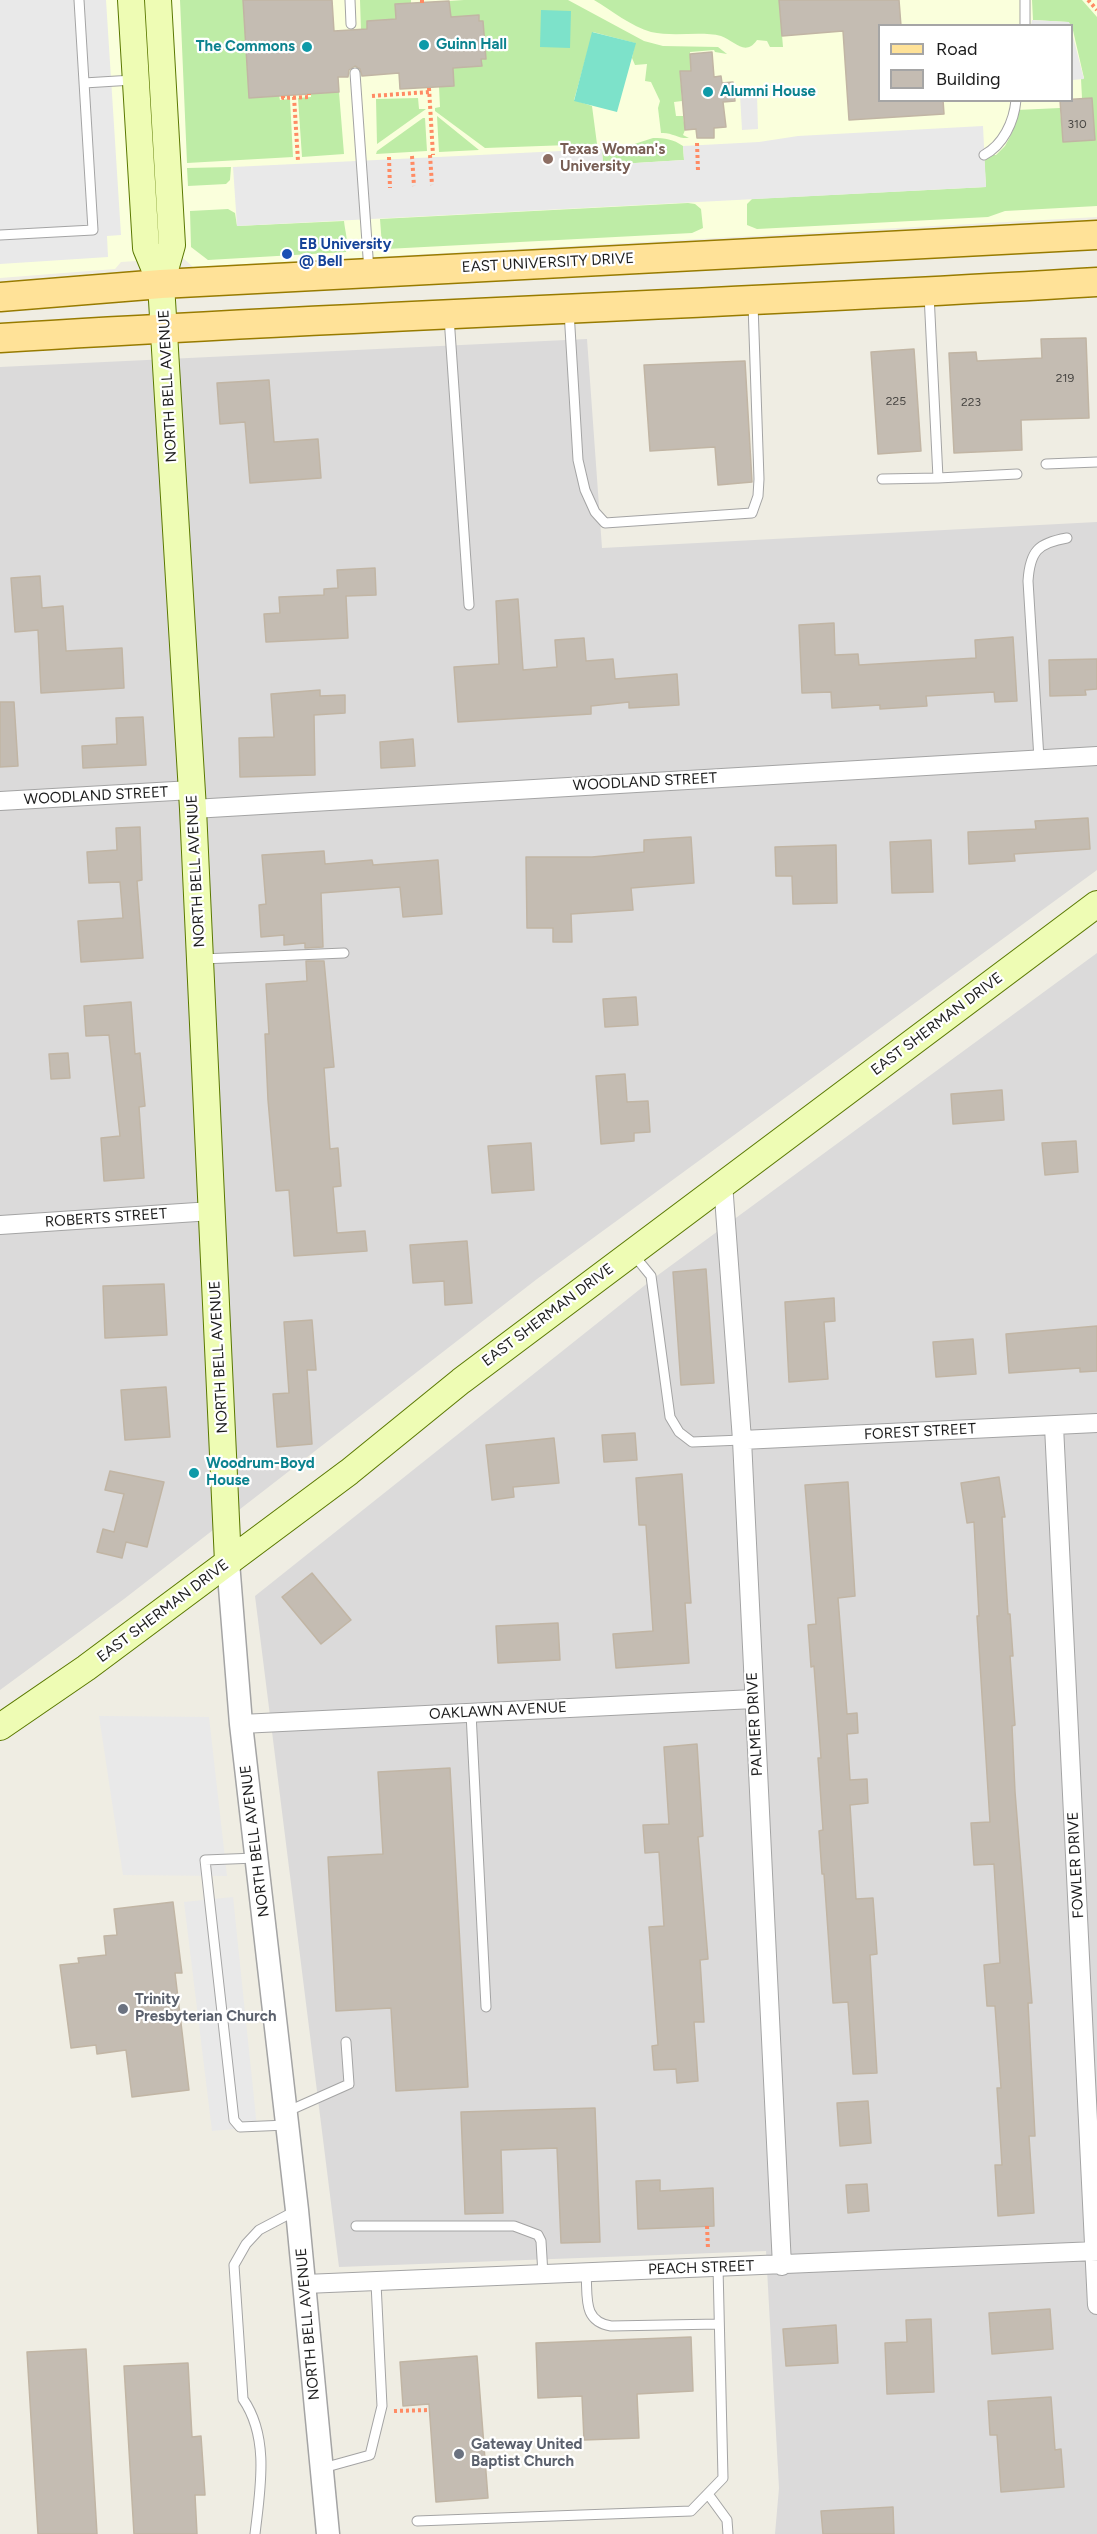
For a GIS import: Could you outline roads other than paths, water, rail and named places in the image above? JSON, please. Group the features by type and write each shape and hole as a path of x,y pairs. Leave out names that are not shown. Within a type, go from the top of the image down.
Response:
{"main road":[{"name":"NORTH BELL AVENUE","path":"131,0 146,248 161,284 164,328 192,800 228,1562"},
{"name":"NORTH BELL AVENUE","path":"158,0 172,245 161,284"},
{"name":"EAST UNIVERSITY DRIVE","path":"0,297 161,284 1097,235"},
{"path":"0,338 449,314 753,302 1097,282"},
{"name":"EAST SHERMAN DRIVE","path":"0,1727 86,1668 349,1472 461,1381 1097,904"}],"street":[{"name":"WOODLAND STREET","path":"0,801 192,800 1097,756"},
{"name":"PALMER DRIVE","path":"723,1183 742,1440 782,2266"},
{"name":"ROBERTS STREET","path":"0,1225 212,1211"},
{"name":"FOREST STREET","path":"742,1440 1097,1423"},
{"name":"FOWLER DRIVE","path":"1054,1426 1097,2305"},
{"name":"NORTH BELL AVENUE","path":"228,1562 241,1724 305,2284 320,2469 328,2534"},
{"name":"OAKLAWN AVENUE","path":"241,1724 754,1699"},
{"name":"PEACH STREET","path":"305,2284 376,2283 1095,2251"}],"lane":[{"path":"0,235 93,230 80,0"},
{"path":"350,0 351,24"},
{"path":"1025,0 1025,24"},
{"path":"355,73 369,273"},
{"path":"84,83 136,80"},
{"path":"984,156 995,149 1006,133 1015,102"},
{"path":"929,292 938,478"},
{"path":"569,309 578,460 585,490 595,512 605,523 752,513 758,496 759,479 753,302"},
{"path":"449,314 469,605"},
{"path":"1046,464 1097,462"},
{"path":"882,479 1017,474"},
{"path":"1039,759 1028,581 1029,565 1033,555 1049,541 1067,538"},
{"path":"200,959 344,953"},
{"path":"632,1252 651,1276 669,1417 679,1432 692,1442 742,1440"},
{"path":"471,1713 486,2007"},
{"path":"256,1858 206,1860 234,2120 240,2127 287,2118 349,2084 346,2042"},
{"path":"255,2534 261,2470 258,2429 253,2413 243,2399 234,2265 246,2244 259,2230 297,2210"},
{"path":"356,2226 514,2226 538,2235 541,2241 543,2275"},
{"path":"417,2521 691,2511 723,2478 718,2267"},
{"path":"586,2273 589,2312 593,2319 601,2324 611,2326 719,2324"},
{"path":"320,2469 370,2455 382,2406 376,2283"},
{"path":"708,2494 727,2520 728,2534"}],"place":[{"name":"Guinn Hall","path":"424,45"},
{"name":"The Commons","path":"307,47"},
{"name":"Alumni House","path":"708,92"},
{"name":"Texas Woman's University","path":"548,159"},
{"name":"EB University @ Bell","path":"287,254"},
{"name":"Woodrum-Boyd House","path":"194,1473"},
{"name":"Trinity Presbyterian Church","path":"123,2009"},
{"name":"Gateway United Baptist Church","path":"459,2454"}]}
